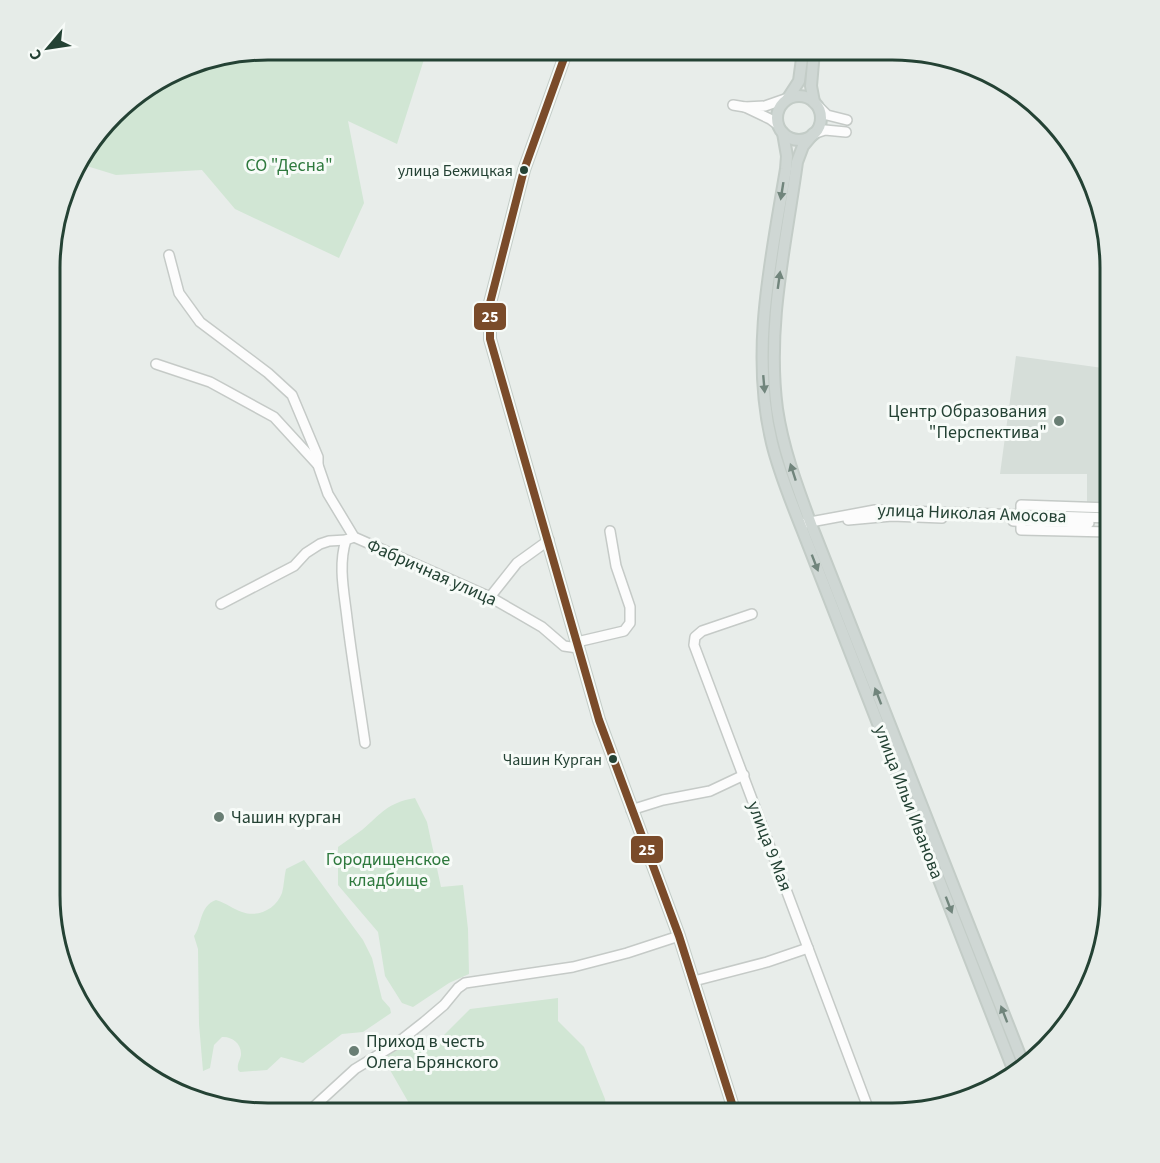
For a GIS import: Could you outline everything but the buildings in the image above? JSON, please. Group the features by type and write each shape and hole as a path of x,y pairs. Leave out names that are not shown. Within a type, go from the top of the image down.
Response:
{"main road":[{"path":"563,60 524,171 490,303 490,339 599,720 679,936 732,1103"},
{"path":"802,60 799,81 777,113 787,156 768,282 762,355 766,412 772,443 806,526"},
{"path":"806,526 777,410 773,355 778,282 797,162 803,146 820,122 821,114 814,102 811,86 813,60"},
{"path":"788,98 801,96 814,102"},
{"path":"780,129 794,139 801,140 813,134"},
{"name":"улица Ильи Иванова","path":"806,526 1021,1058"},
{"name":"улица Ильи Иванова","path":"806,526 1012,1065"}],"street":[{"path":"733,105 765,106 788,98"},
{"path":"814,102 827,115 847,120"},
{"path":"745,107 770,119 780,129"},
{"path":"813,134 825,130 846,132"},
{"name":"Фабричная улица","path":"169,255 179,293 200,322 292,395 318,457 318,465 328,494 350,538"},
{"name":"Фабричная улица","path":"156,364 210,382 274,417 318,465"},
{"path":"1100,508 1022,505 1021,518 1021,530 1100,532"},
{"name":"улица Николая Амосова","path":"806,526 875,517 1100,518"},
{"name":"улица Николая Амосова","path":"1021,518 1100,523"},
{"path":"578,645 624,631 630,622 630,607 616,566 610,531"},
{"path":"350,538 343,550 342,573 365,743"},
{"name":"Фабричная улица","path":"221,604 294,566 320,544 350,538 490,597 542,627 564,645 578,645"},
{"path":"490,597 517,563 549,540"},
{"name":"улица 9 Мая","path":"752,614 702,631 695,637 694,645 866,1103"},
{"path":"632,810 663,800 710,791 744,775"},
{"path":"318,1103 356,1069 396,1044 424,1022 465,983 573,967 679,936"},
{"path":"694,981 808,948"}],"shaded area":[{"name":"Центр Образования \"Перспектива\"","path":"1016,356 1100,368 1100,504 1087,503 1087,474 1000,474"}],"green space":[{"name":"СО \"Десна\"","path":"268,60 424,60 397,144 348,121 364,203 339,258 235,209 202,170 116,175 87,166 103,141 121,121 152,95 176,81 201,71 241,62"},
{"name":"Городищенское кладбище","path":"415,798 427,822 441,887 463,885 468,929 469,974 449,983 413,1007 402,1003 385,976 378,932 338,885 338,847 391,806"},
{"path":"304,860 363,940 372,958 382,999 390,1008 391,1013 363,1032 342,1034 303,1063 281,1057 267,1070 240,1072 238,1064 241,1055 240,1047 232,1039 222,1037 214,1045 210,1068 203,1071 199,1024 198,949 194,936 204,911 216,900 248,914 266,911 275,904 282,893 286,869"},
{"path":"558,998 558,1021 584,1047 606,1103 409,1103 382,1056 406,1046 417,1036 431,1048 470,1009"}],"transit line":[{"name":"25","path":"563,60 524,170 490,303 490,339 599,720 679,936 732,1103"}],"place":[{"name":"улица Бежицкая","path":"524,170"},
{"name":"Центр Образования \"Перспектива\"","path":"1059,421"},
{"name":"Чашин Курган","path":"613,759"},
{"name":"Чашин курган","path":"219,817"},
{"name":"Приход в честь Олега Брянского","path":"354,1051"}]}
